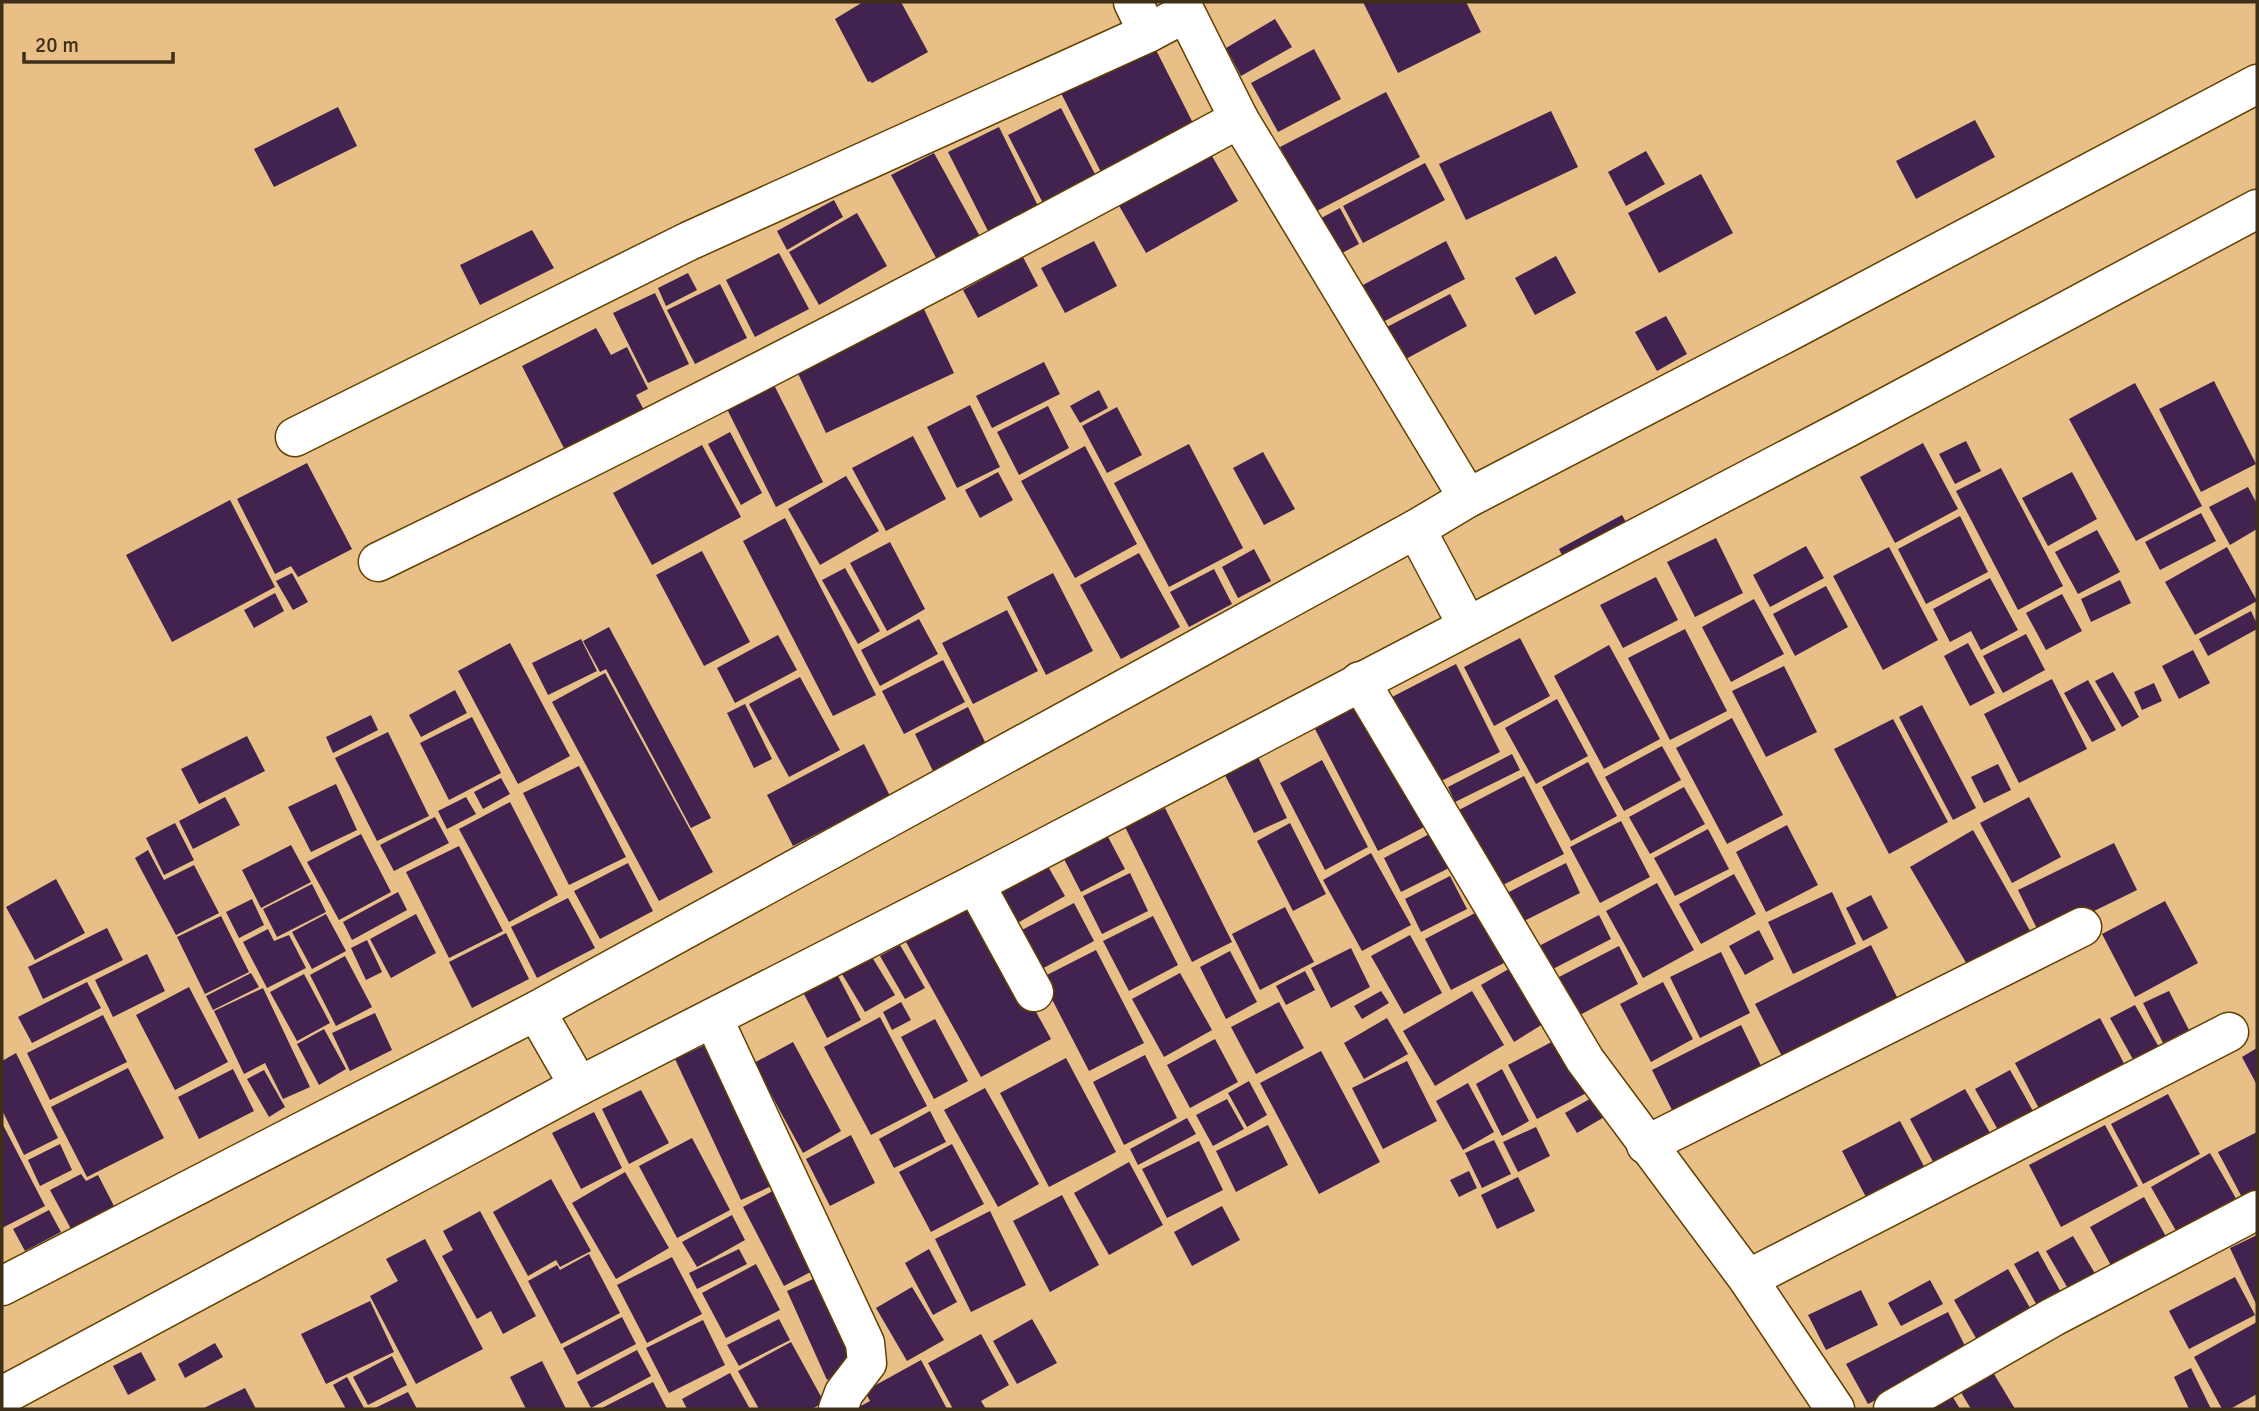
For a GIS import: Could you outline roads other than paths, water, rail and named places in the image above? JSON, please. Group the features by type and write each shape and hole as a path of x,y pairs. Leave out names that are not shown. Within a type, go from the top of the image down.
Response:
{"street":[{"path":"295,438 1140,17 1197,8 1239,118 1468,498"},
{"path":"2,1286 542,1020 1423,542 1468,498 2257,84"},
{"path":"378,562 576,466 888,307 1239,118"},
{"path":"2,1396 574,1078 713,1018 975,884 1360,681 1463,617 1835,434 2257,209"},
{"path":"1423,542 1463,617"},
{"path":"1360,681 1585,1060 1748,1279 1835,1409"},
{"path":"975,884 1034,992"},
{"path":"1646,1144 2082,927"},
{"path":"713,1018 865,1343 867,1363 844,1393 838,1409"},
{"path":"542,1020 574,1078"},
{"path":"1748,1279 2229,1032"},
{"path":"1893,1409 2053,1317 2257,1210"}]}
